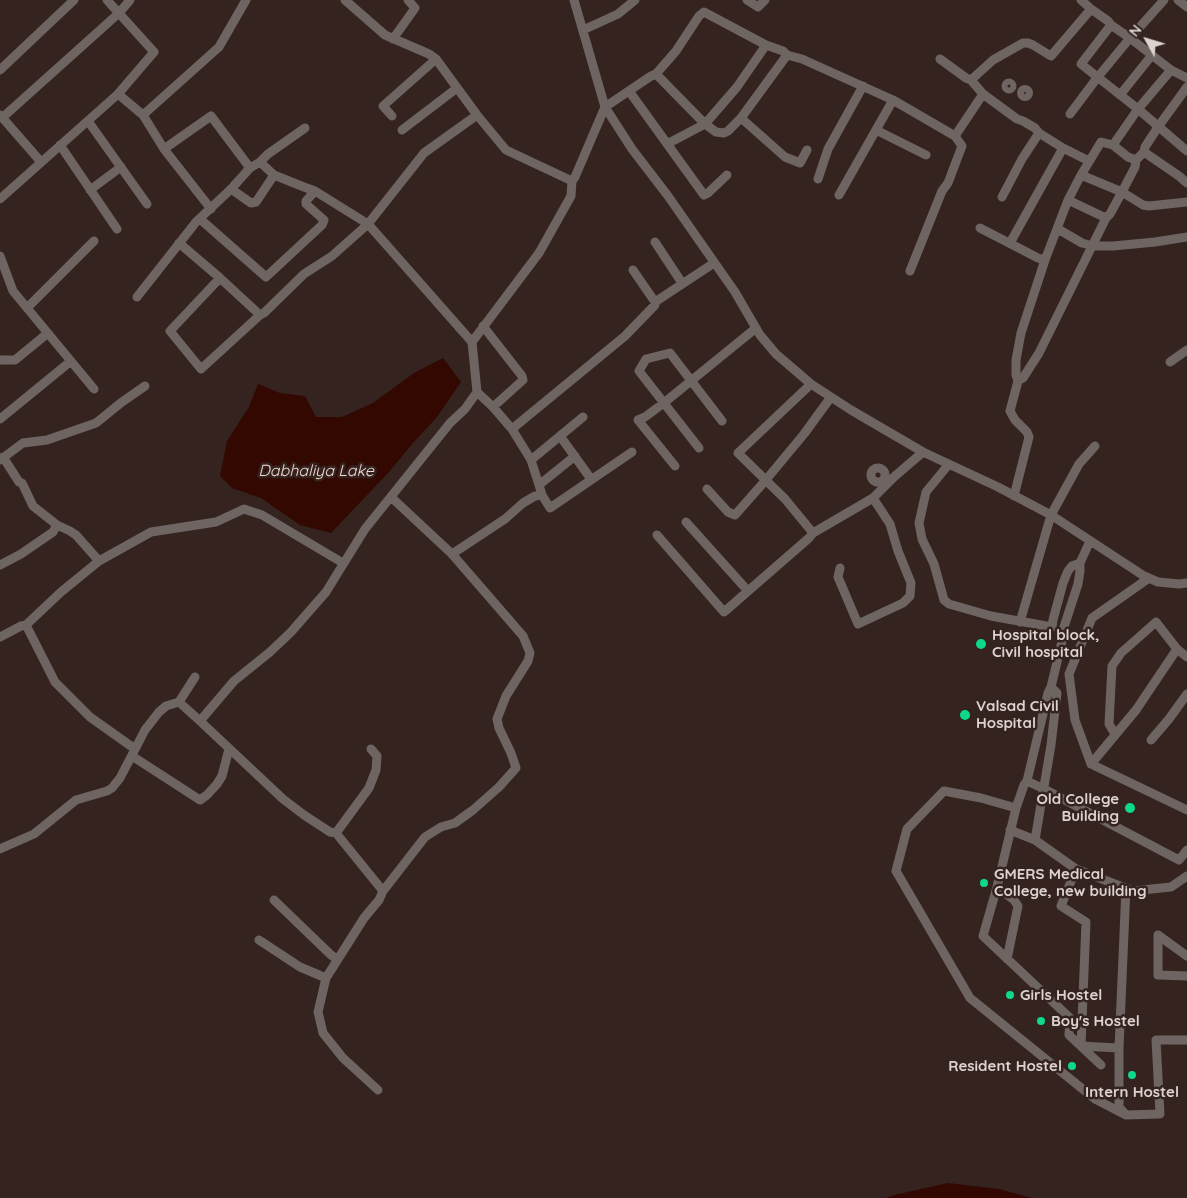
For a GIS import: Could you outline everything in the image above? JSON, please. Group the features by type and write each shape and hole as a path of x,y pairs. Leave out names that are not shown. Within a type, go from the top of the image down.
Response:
{"street":[{"path":"0,70 74,0"},
{"path":"0,199 118,94 154,52 107,0"},
{"path":"41,162 1,117 118,13 130,0"},
{"path":"143,115 219,47 246,0"},
{"path":"345,0 385,35 429,54 436,59 477,115 506,150 572,181"},
{"path":"393,39 415,8 408,0"},
{"path":"574,0 604,107 735,292 760,335 776,354 811,384 831,397 923,452 1051,515 1149,578 1158,582 1187,583"},
{"path":"583,30 618,14 635,0"},
{"path":"747,0 758,7 765,0"},
{"path":"1082,0 1111,25 1171,70 1187,78"},
{"path":"1070,114 1097,78 1164,0"},
{"path":"1178,0 1187,7"},
{"path":"971,80 994,60 1023,43 1028,43 1051,56 1091,9"},
{"path":"472,342 539,253 570,196 572,181 575,178 604,107 656,74 676,51 699,16 704,12 766,45 783,51 787,55 802,59 894,100 955,136 962,146 910,272"},
{"path":"1111,25 1081,64 1187,151"},
{"path":"668,144 705,124 737,87 766,45"},
{"path":"656,74 705,124 716,132 724,133 741,118 787,55"},
{"path":"1120,95 1152,55"},
{"path":"392,116 383,106 436,59"},
{"path":"940,59 971,80 982,94 1017,119 1024,121 1063,148 1089,161"},
{"path":"1113,145 1138,109 1171,70"},
{"path":"818,179 828,149 863,86"},
{"path":"1018,381 1023,378 1039,354 1106,218 1135,167 1136,160 1144,152 1158,126 1187,87"},
{"path":"402,130 457,88"},
{"path":"629,91 704,195 727,175"},
{"path":"118,94 143,115 164,149 210,209"},
{"path":"955,136 982,94"},
{"path":"839,195 894,100"},
{"path":"220,278 170,331 200,369 264,313 304,274 332,256 368,224 424,153 477,115"},
{"path":"164,149 211,116 250,168"},
{"path":"741,118 785,157 800,164 807,150"},
{"path":"88,121 147,204"},
{"path":"137,297 200,219 250,168 305,128"},
{"path":"876,130 926,155"},
{"path":"1002,197 1022,159 1039,133"},
{"path":"1014,496 1028,437 1027,432 1015,420 1010,411 1018,381 1016,360 1021,332 1045,260 1068,200 1101,142 1113,145 1128,158 1136,160"},
{"path":"60,145 117,230"},
{"path":"1010,243 1063,148"},
{"path":"1144,152 1179,176 1187,184"},
{"path":"200,720 234,681 291,632 326,592 365,528 450,423 465,409 477,392 472,342 368,224 315,191 274,175 260,162"},
{"path":"90,190 120,167"},
{"path":"231,189 251,203 256,202 274,175"},
{"path":"1081,175 1122,192 1143,205 1187,202"},
{"path":"200,219 266,277 322,225 324,220 306,204 306,201 315,191"},
{"path":"1068,200 1106,218"},
{"path":"980,228 1045,260"},
{"path":"1058,229 1082,243 1093,246 1155,242 1187,237"},
{"path":"27,308 94,241"},
{"path":"655,242 682,283"},
{"path":"180,243 260,315"},
{"path":"0,256 13,291 94,389"},
{"path":"512,429 625,336 655,305 655,302 714,262"},
{"path":"633,270 655,302"},
{"path":"483,326 524,380 493,407"},
{"path":"675,466 638,420 663,403 756,328"},
{"path":"0,360 15,360 48,333"},
{"path":"1170,362 1187,350"},
{"path":"699,448 639,371 646,359 670,354 722,421"},
{"path":"0,419 71,361"},
{"path":"811,384 738,453 785,499 814,533"},
{"path":"99,561 76,535 57,525 33,506 22,483 18,482 2,458 23,443 47,440 96,423 146,386"},
{"path":"477,392 512,429 531,460 542,495 550,508 632,452"},
{"path":"707,488 728,512 735,515 804,434 831,397"},
{"path":"531,460 583,418"},
{"path":"560,436 591,479"},
{"path":"1020,622 1051,515 1079,464 1095,446"},
{"path":"657,535 724,612 814,533 873,498 923,452"},
{"path":"539,485 575,456"},
{"path":"949,464 926,492 919,523 922,539 934,564 944,600 949,604 991,616 1052,628 1060,592 1068,571 1072,566 1080,563"},
{"path":"452,554 505,520 523,503 535,496 542,495"},
{"path":"378,1090 343,1058 323,1033 318,1012 326,978 364,918 379,900 383,891 426,837 441,827 455,824 500,787 516,768 512,753 499,728 497,718 506,696 528,661 530,653 523,636 452,554 391,497"},
{"path":"840,568 838,577 858,624 903,603 910,596 911,583 890,524 873,498"},
{"path":"0,638 26,625 61,592 99,561 150,532 216,522 244,509 262,515 343,563"},
{"path":"686,522 748,591"},
{"path":"0,564 21,554 53,532 57,525"},
{"path":"1090,541 1080,563 1078,584 1063,630 1052,687 1048,693 1027,781 1016,808 983,936 1070,1018 1069,1036 1102,1065"},
{"path":"1149,578 1092,618 1070,674 1075,720 1092,764 1187,810"},
{"path":"1115,734 1109,724 1112,666 1121,652 1156,622 1187,657"},
{"path":"26,625 55,682 90,717 133,753 200,800 207,795 222,776 229,749"},
{"path":"1092,764 1136,710 1178,649"},
{"path":"0,849 34,834 76,800 102,793 112,788 120,778 145,730 166,706 179,702 195,677"},
{"path":"1035,840 1051,750 1057,693 1052,687"},
{"path":"1151,740 1187,694"},
{"path":"179,702 283,799 330,832 336,833 383,891"},
{"path":"336,833 369,788 376,770 376,756 371,749"},
{"path":"1027,781 1179,860 1187,850"},
{"path":"1016,808 981,798 944,791 907,829 896,871 970,998 1095,1099 1126,1115 1160,1114 1156,1040 1187,1040"},
{"path":"1010,830 1035,840 1076,869 1133,891 1171,887 1187,876"},
{"path":"1076,869 1061,906 1086,922 1081,1046"},
{"path":"997,887 1014,900 1018,906 1007,959"},
{"path":"1126,888 1119,1107 1126,1115"},
{"path":"274,900 337,959"},
{"path":"1187,956 1158,935 1158,975 1187,976"},
{"path":"259,940 300,967 326,978"},
{"path":"1081,1046 1120,1048"}],"water":[{"name":"Dabhaliya Lake","path":"443,358 461,382 437,417 389,472 331,533 300,525 261,498 232,488 220,476 227,441 249,407 258,384 280,393 305,396 316,417 342,417 373,403 414,373"},
{"path":"948,1183 999,1189 1032,1198 886,1198"}],"place":[{"name":"Hospital block, Civil hospital","path":"981,644"},
{"name":"Valsad Civil Hospital","path":"965,715"},
{"name":"Old College Building","path":"1130,808"},
{"name":"GMERS Medical College, new building","path":"984,883"},
{"name":"Girls Hostel","path":"1010,995"},
{"name":"Boy's Hostel","path":"1041,1021"},
{"name":"Resident Hostel","path":"1072,1066"},
{"name":"Intern Hostel","path":"1132,1075"}]}
